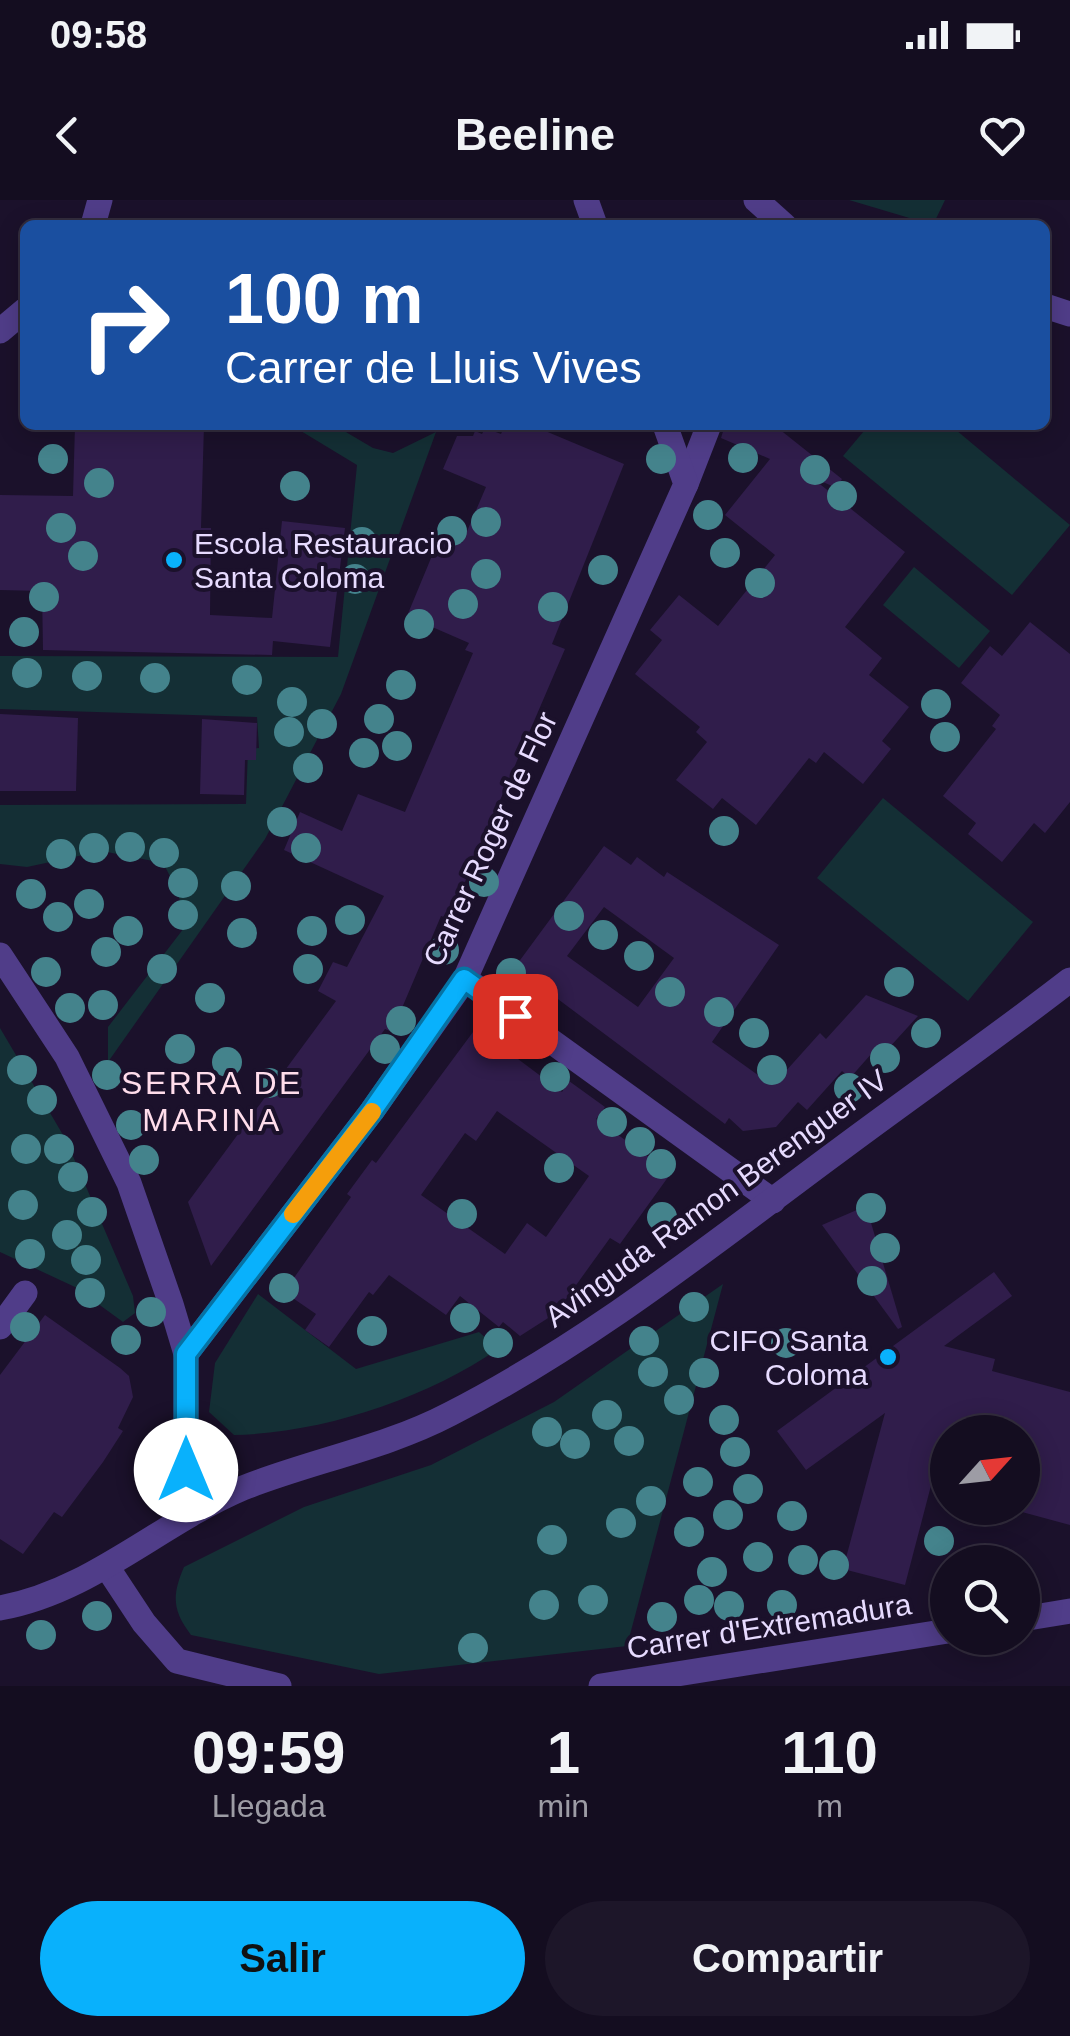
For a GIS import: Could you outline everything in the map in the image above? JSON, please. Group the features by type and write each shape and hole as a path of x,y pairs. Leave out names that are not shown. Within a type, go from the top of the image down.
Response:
{"street":[{"path":"756,200 778,220"},
{"path":"0,331 20,314"},
{"path":"667,430 686,484"},
{"name":"Carrer Roger de Flor","path":"186,1354 372,1111 464,979 707,430"},
{"path":"0,955 67,1057 129,1183 186,1354 186,1516"},
{"path":"464,979 773,1200"},
{"name":"Avinguda Ramon Berenguer IV","path":"0,1608 22,1604 107,1567 186,1516 244,1488 448,1416 550,1357 773,1200 1070,980"},
{"path":"0,1327 25,1293"},
{"path":"107,1567 176,1662 279,1686"},
{"path":"1040,1615 1070,1611"},
{"name":"Carrer d'Extremadura","path":"601,1686 930,1633"}],"green space":[{"path":"849,200 945,200 935,220 916,220"},
{"path":"299,430 342,430 373,448 393,453 436,432 341,694 265,839 108,1062 108,1027 184,928 175,887 163,863 102,851 27,867 0,864 0,805 246,804 248,749 259,748 257,717 0,709 0,656 338,657 357,465"},
{"path":"865,430 956,430 1070,525 1012,595 843,456"},
{"path":"914,567 990,631 959,668 883,605"},
{"path":"883,798 1033,922 968,1001 817,878"},
{"path":"0,1028 66,1140 133,1296 135,1313 123,1322 75,1287 0,1252"},
{"path":"723,1284 627,1646 379,1674 191,1635 185,1626 176,1602 184,1567 304,1507 431,1465 554,1402"},
{"path":"258,1294 356,1369 479,1332 498,1349 438,1383 372,1410 303,1428 234,1435 209,1412 215,1363"}],"building":[{"path":"75,430 204,430 201,528 211,528 210,615 272,618 282,521 345,528 330,647 273,641 272,655 43,650 42,591 0,590 0,495 73,496"},
{"path":"484,430 501,434 503,430 543,430 624,464 552,644 565,649 449,919 441,916 390,1031 385,1029 211,1266 188,1202 336,1001 318,991 333,962 347,967 384,896 284,850 300,812 342,831 358,794 405,812 473,653 465,650 469,643 407,616 441,534 462,543 486,487 443,469 457,436 473,436 475,431 482,434"},
{"path":"723,430 780,430 842,479 837,488 811,477 905,552 845,627 882,658 869,675 909,707 882,741 891,749 863,784 824,752 816,763 809,758 756,825 722,798 713,809 676,780 707,742 696,732 700,727 635,674 662,640 650,630 679,595 718,626 775,555 725,515 770,459 721,438"},
{"path":"1030,622 1070,654 1070,802 1045,833 1034,823 1002,862 968,834 976,823 943,796 996,729 992,726 1000,715 961,683 990,646 1002,656"},
{"path":"0,714 78,718 76,791 0,791"},
{"path":"202,719 257,723 256,760 245,760 244,795 200,794"},
{"path":"604,846 631,865 637,857 664,877 667,872 779,945 712,1042 762,1078 766,1073 776,1082 820,1033 826,1039 866,995 918,1016 887,1050 880,1044 850,1078 842,1071 807,1110 798,1102 776,1127 743,1131 729,1118 725,1124 515,967","holes":["604,907 674,958 638,1007 567,956"]},
{"path":"473,1032 482,1032 562,1092 569,1081 605,1107 596,1119 671,1173 620,1244 610,1238 556,1313 520,1336 503,1322 499,1327 460,1296 446,1315 389,1275 373,1295 369,1292 329,1347 305,1330 316,1314 284,1292 351,1197 347,1194 372,1160 376,1163","holes":["497,1111 589,1176 546,1237 527,1223 505,1254 421,1195 465,1133 476,1141"]},
{"path":"866,1206 902,1327 898,1329 822,1225"},
{"path":"994,1272 1012,1296 944,1346 995,1359 992,1371 1070,1392 1070,1525 1040,1517 1040,1415 930,1415 930,1489 905,1585 843,1569 885,1413 806,1470 777,1431"},
{"path":"45,1315 129,1376 133,1397 118,1428 123,1431 103,1462 62,1517 54,1512 23,1554 0,1539 0,1375"}],"slow traffic":[{"path":"293,1214 372,1112"}],"place":[{"name":"Escola Restauracio Santa Coloma","path":"174,560"},
{"name":"CIFO Santa Coloma","path":"888,1357"}],"district":[{"name":"SERRA DE MARINA","path":"212,1102"}],"route":[{"path":"186,1470 186,1354 372,1111 464,979 515,1016"}]}
